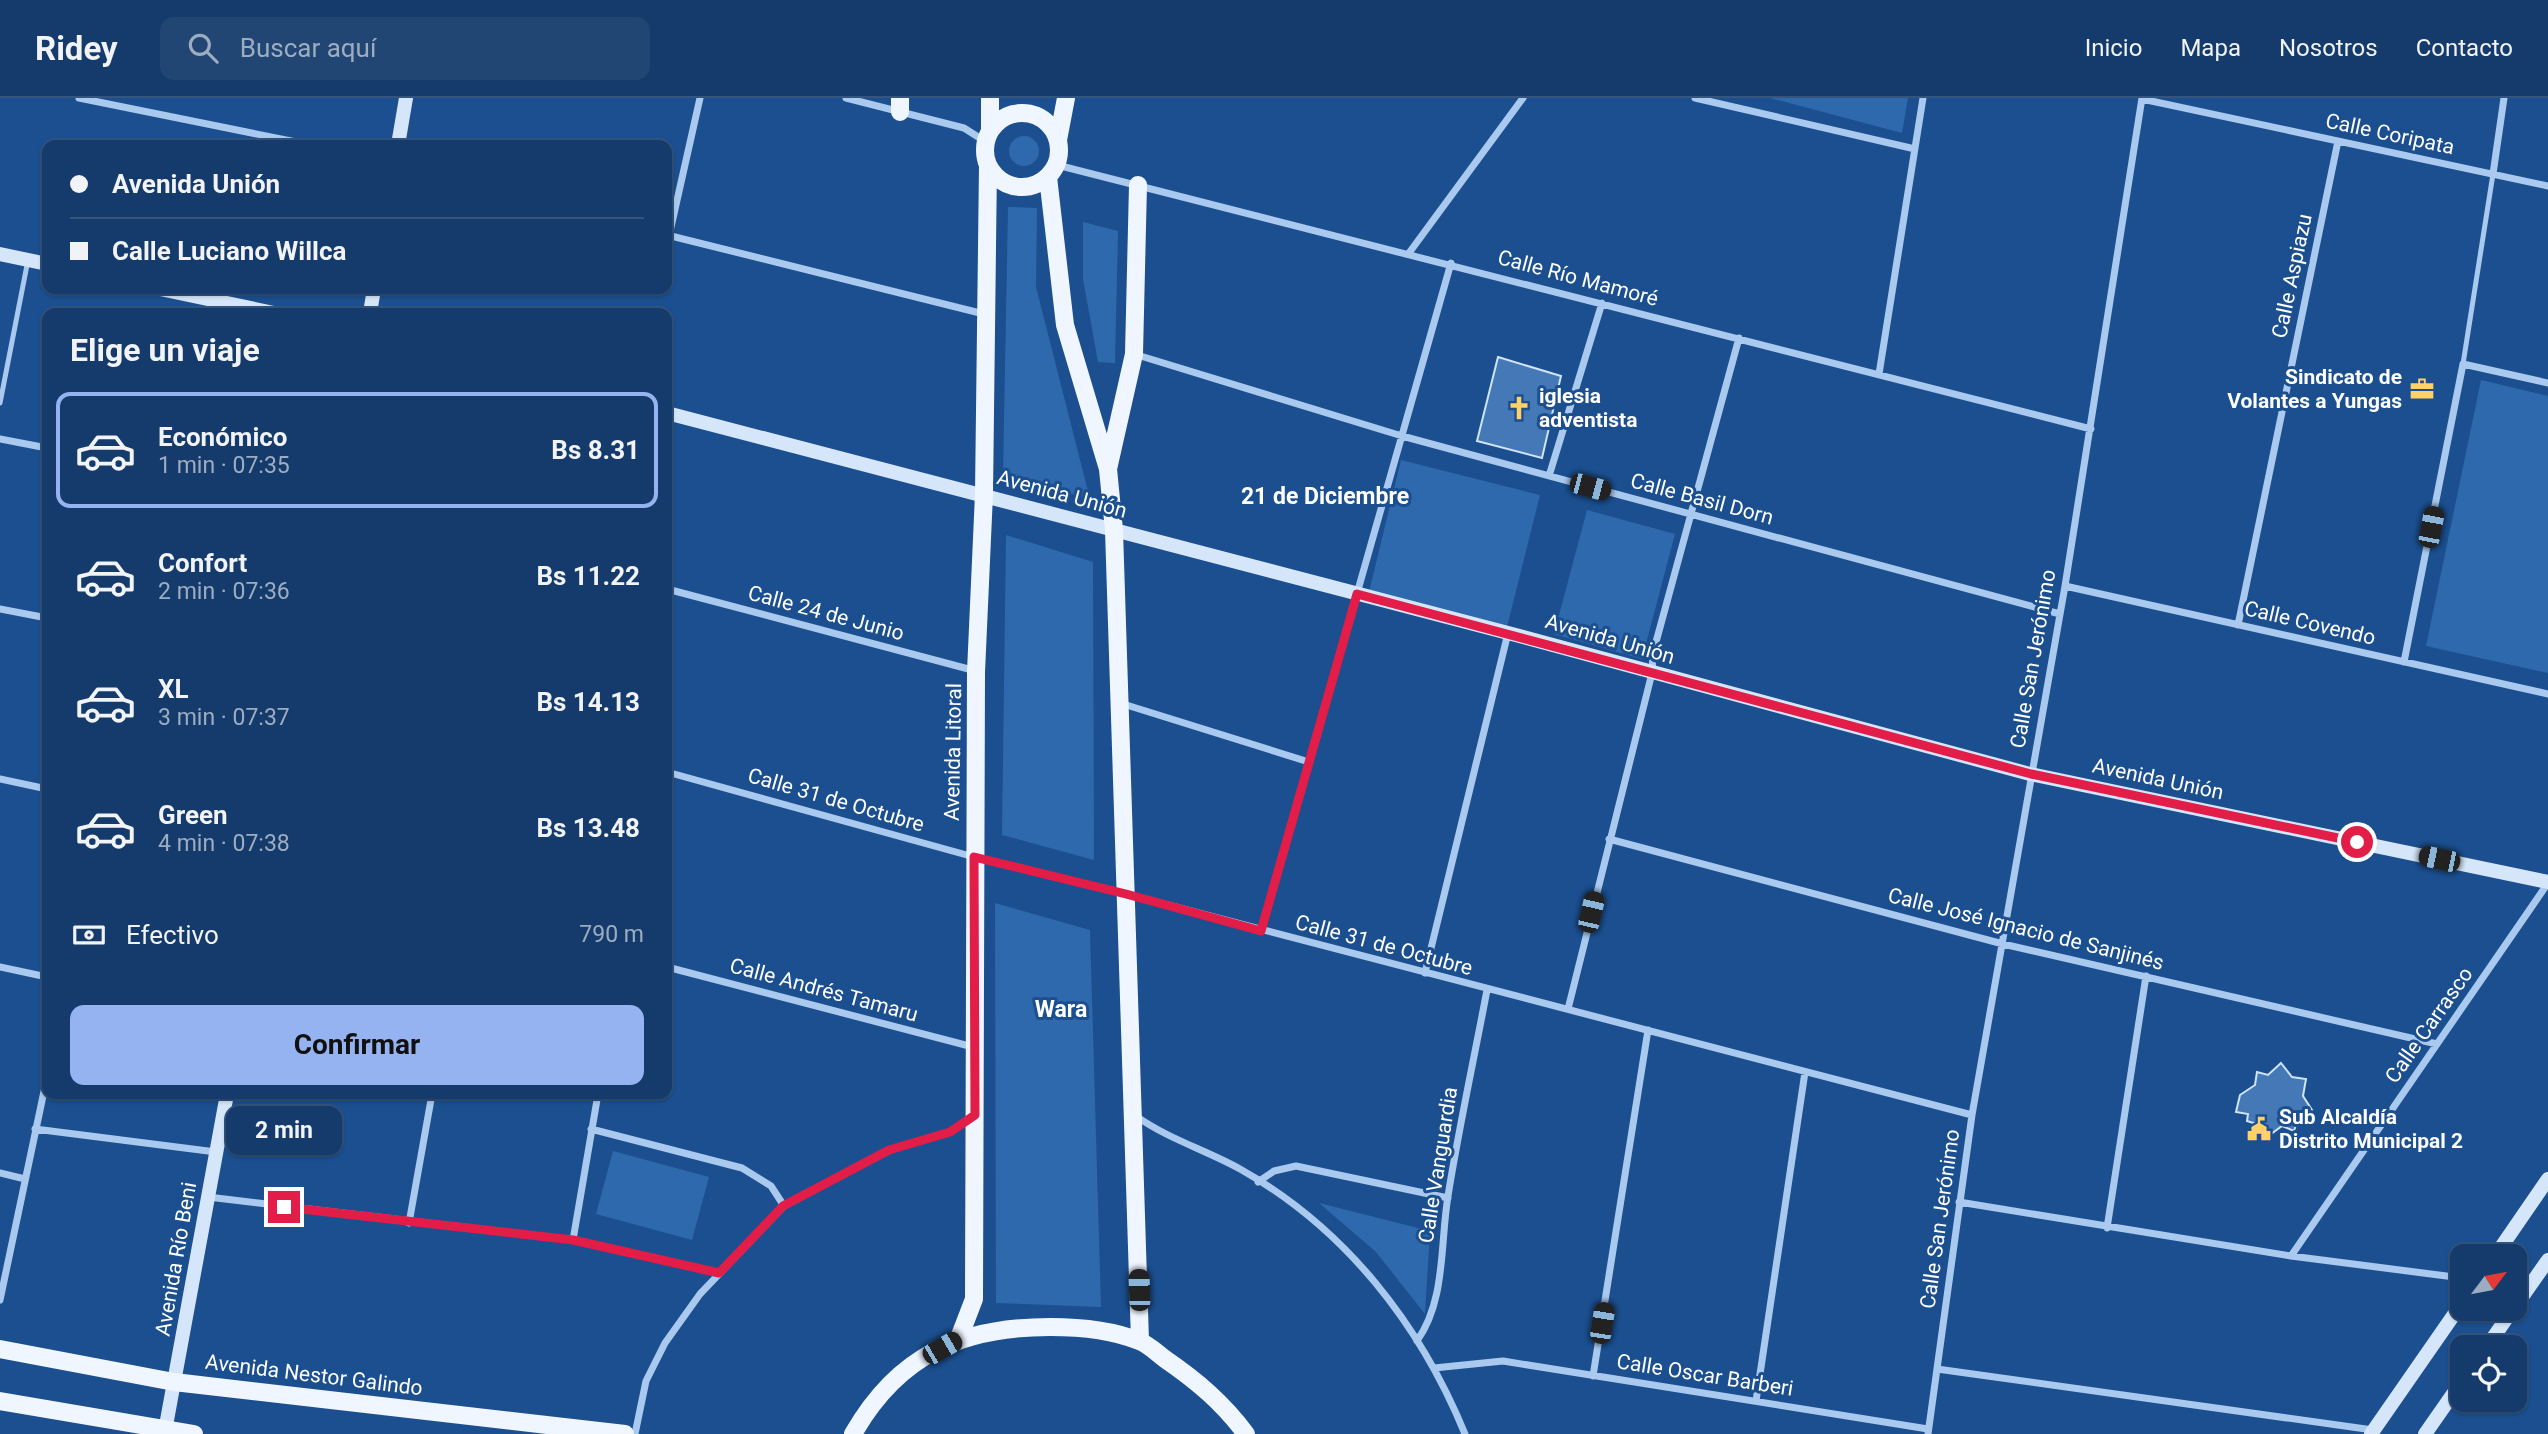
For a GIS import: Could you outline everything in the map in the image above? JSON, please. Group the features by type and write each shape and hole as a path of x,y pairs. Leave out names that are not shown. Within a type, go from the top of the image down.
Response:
{"main road":[{"path":"990,98 988,165 995,176 1016,187 1029,187 1052,171"},
{"path":"1066,98 1052,171 1065,325 1108,469 1114,530 1140,1341"},
{"path":"988,136 1009,115 1032,115 1053,129 1058,140"},
{"name":"Avenida Litoral","path":"959,1338 974,1299 976,671 984,494 988,165"},
{"path":"1108,469 1134,354 1138,185"},
{"path":"852,1433 867,1409 906,1368 959,1338 1012,1327 1082,1327 1140,1341 1218,1400 1247,1434"},
{"name":"Avenida Nestor Galindo","path":"0,1349 174,1382 625,1434"},
{"path":"0,1402 165,1432 194,1434"}],"street":[{"path":"79,98 286,140"},
{"path":"399,140 406,98"},
{"path":"672,219 700,98"},
{"path":"846,98 900,105 988,136"},
{"path":"1409,253 1523,98"},
{"path":"1695,98 1915,149"},
{"path":"1879,374 1923,98"},
{"name":"Calle Coripata","path":"2142,98 2548,186"},
{"name":"Calle San Jerónimo","path":"1928,1432 1972,1115 2065,586 2142,98"},
{"path":"2493,174 2504,98"},
{"name":"Calle Aspiazu","path":"2238,625 2339,141"},
{"name":"Calle Río Mamoré","path":"1052,171 1138,185 2091,429"},
{"path":"672,237 988,315"},
{"path":"0,254 42,263"},
{"path":"1261,931 1451,263"},
{"path":"184,294 250,308"},
{"path":"1549,476 1602,303"},
{"path":"1568,1009 1652,673 1653,653 1739,338"},
{"name":"Calle Basil Dorn","path":"1134,354 1402,436 2060,614"},
{"path":"2404,662 2463,365 2548,383"},
{"name":"Avenida Unión","path":"672,414 984,494 2031,774 2548,883"},
{"path":"0,439 42,447"},
{"name":"Calle Covendo","path":"2065,586 2548,694"},
{"name":"Calle 24 de Junio","path":"672,590 976,671"},
{"path":"0,609 42,617"},
{"path":"1425,973 1508,633"},
{"path":"1120,703 1309,762"},
{"name":"Calle 31 de Octubre","path":"672,773 974,857 1126,894 1972,1115"},
{"path":"0,779 42,788"},
{"name":"Calle José Ignacio de Sanjinés","path":"1609,839 2003,944 2437,1044"},
{"name":"Calle Carrasco","path":"2291,1256 2548,883"},
{"path":"0,967 42,976"},
{"name":"Calle Andrés Tamaru","path":"672,968 973,1047"},
{"path":"2107,1228 2147,976"},
{"name":"Calle Vanguardia","path":"1417,1341 1428,1326 1435,1306 1448,1198 1487,990"},
{"path":"1593,1376 1648,1030"},
{"path":"1756,1401 1805,1072"},
{"path":"0,1300 42,1099"},
{"name":"Avenida Río Beni","path":"165,1432 226,1099"},
{"path":"409,1223 431,1099"},
{"path":"573,1240 597,1099"},
{"path":"1133,1114 1154,1129 1241,1170 1335,1238 1399,1310 1434,1368 1465,1434"},
{"path":"635,1434 646,1381 665,1343 719,1273 783,1206 889,1150 950,1132 975,1115"},
{"path":"35,1129 216,1152"},
{"path":"591,1129 742,1168 771,1186 783,1206"},
{"path":"1258,1182 1274,1171 1296,1166 1448,1198"},
{"path":"0,1173 25,1179"},
{"path":"2503,1244 2548,1179"},
{"path":"208,1197 409,1223 573,1240 719,1273"},
{"path":"1959,1202 2291,1256 2450,1276"},
{"path":"2527,1287 2548,1259"},
{"path":"1937,1369 2372,1432 2450,1320"},
{"name":"Calle Oscar Barberi","path":"1434,1368 1503,1361 1756,1401 1928,1432"},
{"path":"2425,1434 2450,1398"}],"lane":[{"path":"2463,365 2493,174"},
{"path":"0,403 28,260"}],"shaded area":[{"path":"1770,98 1908,98 1902,133"},
{"path":"1024,136 1034,141 1039,151 1034,161 1024,166 1014,161 1009,151 1014,141"},
{"path":"1008,207 1037,208 1036,287 1090,499 1003,475"},
{"path":"1083,222 1118,231 1115,363 1098,362 1083,279"},
{"path":"2481,380 2548,396 2548,673 2426,646"},
{"path":"1401,460 1540,495 1507,627 1369,592"},
{"path":"1587,510 1675,534 1642,659 1554,634"},
{"path":"1006,535 1093,562 1094,860 1002,835"},
{"path":"995,903 1090,930 1101,1307 996,1303"},
{"path":"613,1151 709,1177 692,1240 596,1214"},
{"path":"1319,1203 1430,1231 1425,1314 1376,1252"}],"building":[{"name":"iglesia adventista","path":"1498,357 1561,376 1542,458 1477,441"},
{"path":"2281,1063 2292,1077 2306,1079 2303,1096 2312,1110 2298,1118 2294,1131 2282,1126 2267,1137 2260,1125 2247,1121 2248,1114 2236,1112 2240,1095 2255,1085 2257,1072 2268,1075"}],"place":[{"name":"Sindicato de Volantes a Yungas","path":"2422,389"},
{"name":"iglesia adventista","path":"1519,408"},
{"name":"Sub Alcaldía Distrito Municipal 2","path":"2259,1129"}],"district":[{"name":"21 de Diciembre","path":"1325,496"},
{"name":"Wara","path":"1061,1009"}],"route":[{"path":"284,1207 573,1240 719,1273 783,1206 835,1176 889,1150 950,1132 975,1115 974,857 1126,894 1261,931 1357,594 2031,774 2357,842"}]}
